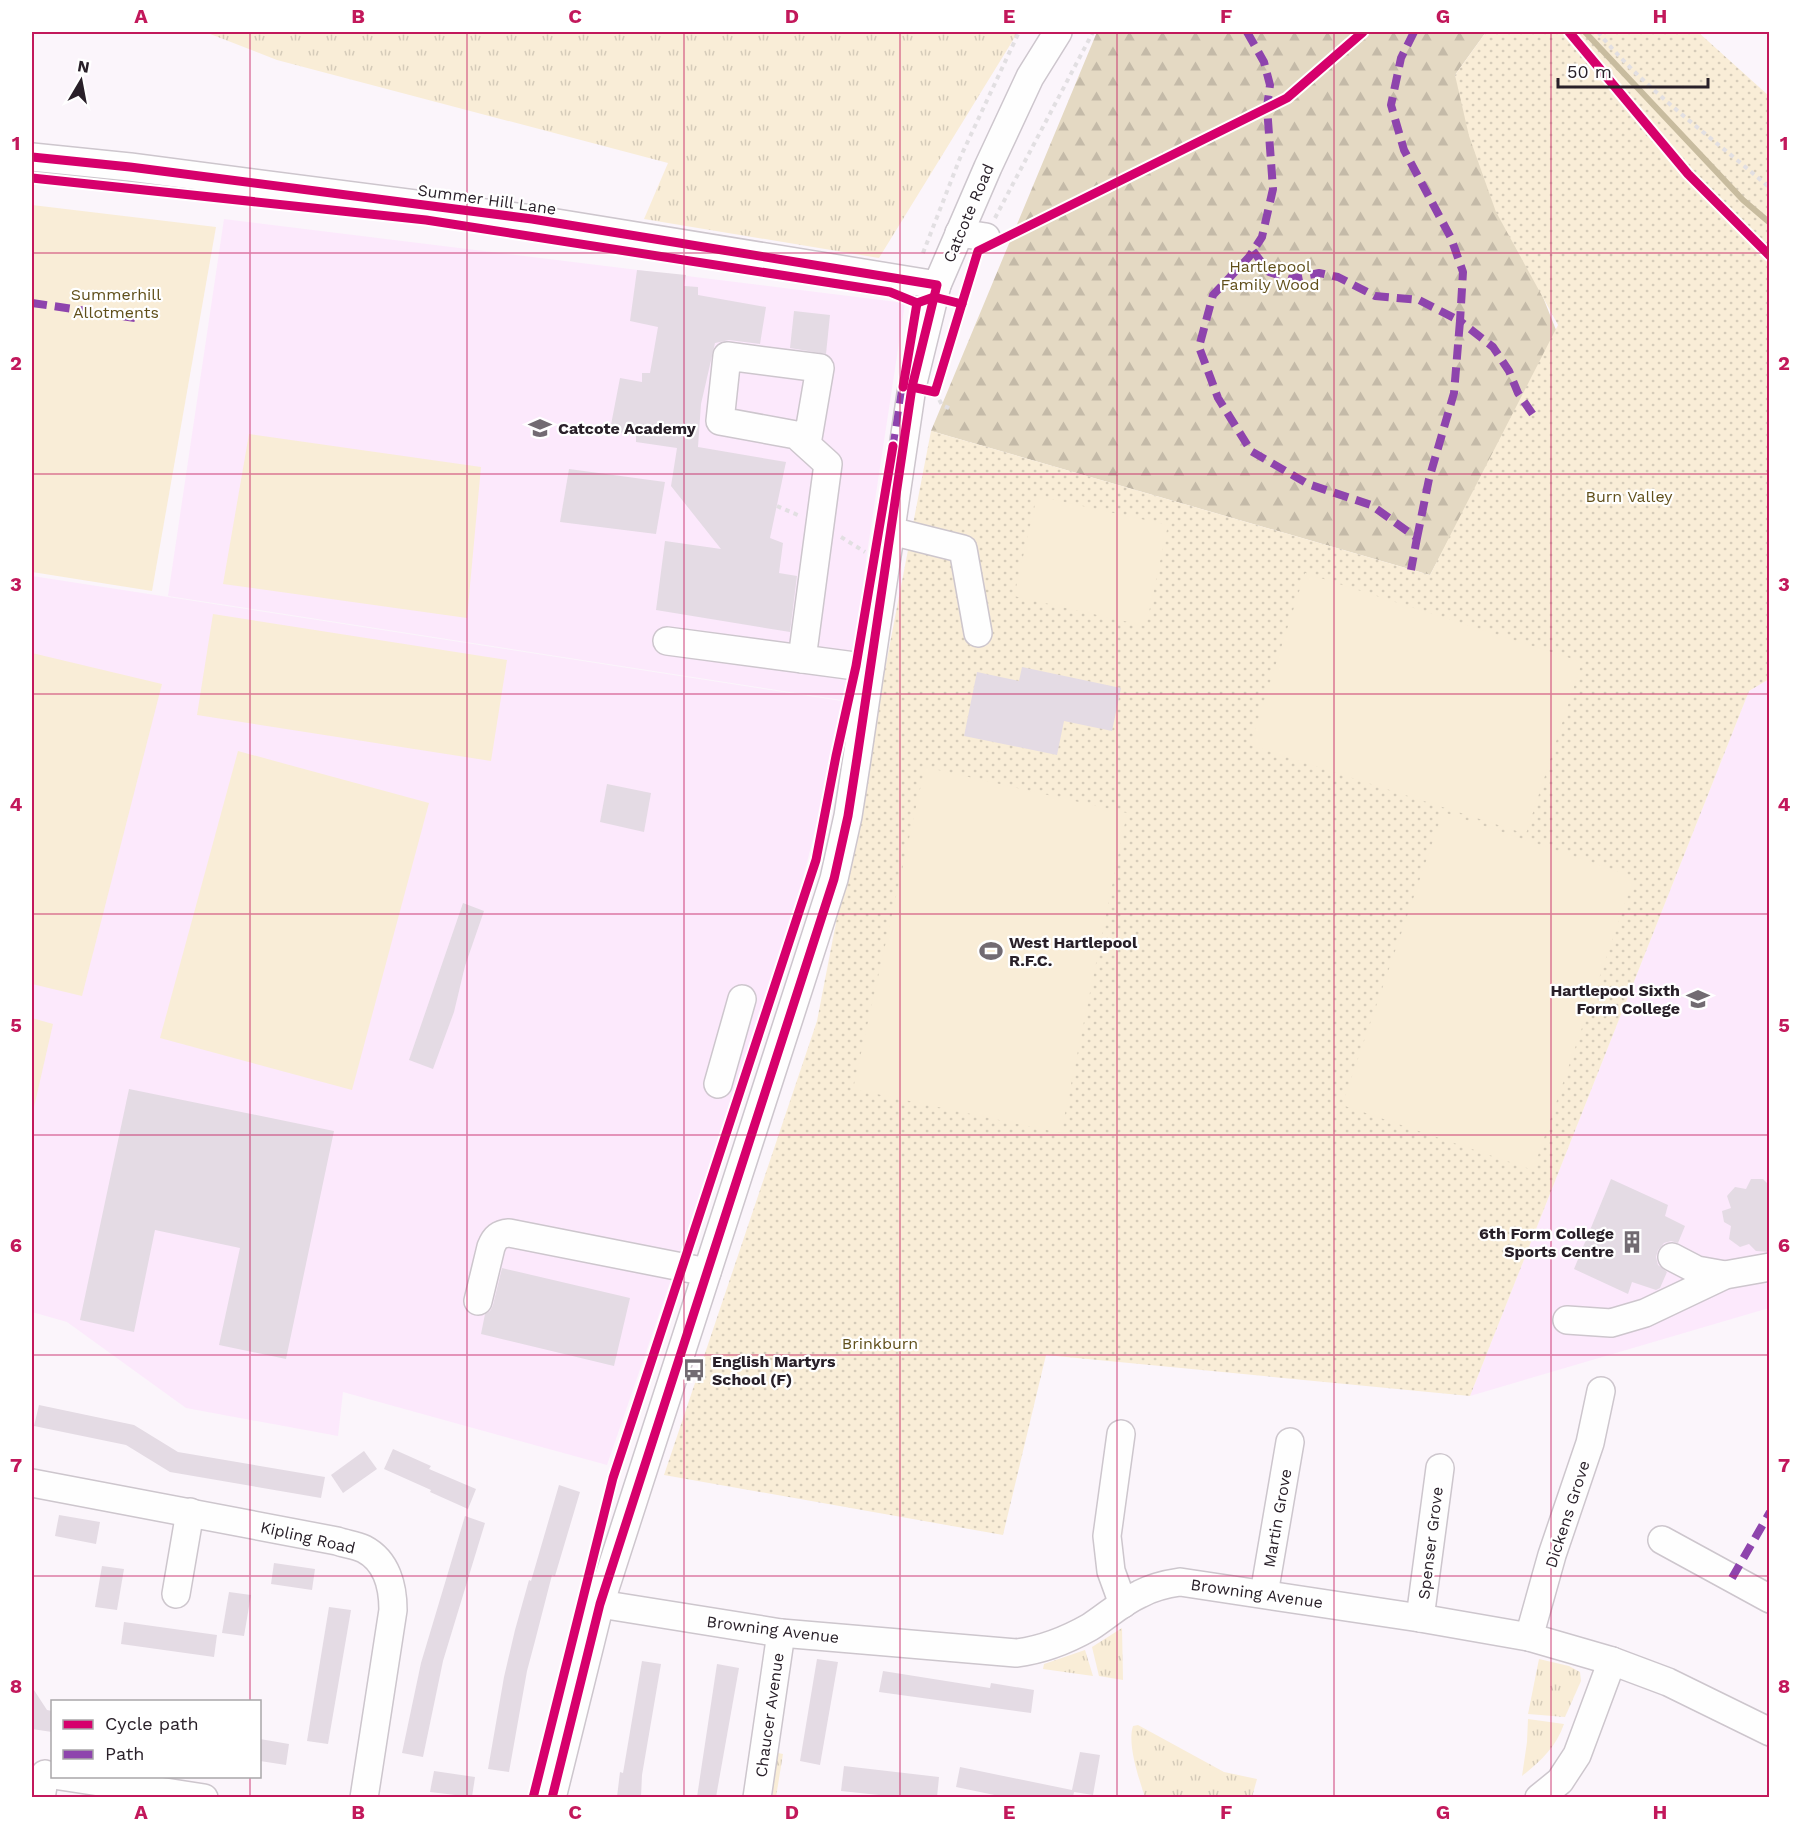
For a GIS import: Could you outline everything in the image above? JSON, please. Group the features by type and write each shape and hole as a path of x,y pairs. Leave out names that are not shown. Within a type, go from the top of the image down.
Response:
{"street":[{"name":"Catcote Road","path":"552,1797 600,1604 834,879 848,816 891,531 924,389 937,285 973,235 988,167 1030,77 1058,32"},
{"name":"Summer Hill Lane","path":"32,157 130,167 532,219 937,285"},
{"path":"802,659 828,464 807,444"},
{"path":"891,531 963,549 978,633"},
{"path":"667,641 870,668"},
{"path":"718,1084 742,999"},
{"path":"478,1301 491,1246 494,1239 503,1233 707,1272"},
{"path":"1672,1257 1697,1270 1725,1275"},
{"path":"1567,1320 1611,1323 1645,1313 1725,1275 1770,1267"},
{"name":"Dickens Grove","path":"1529,1637 1552,1555 1590,1443 1600,1391"},
{"path":"1120,1434 1107,1536 1111,1571 1123,1604"},
{"name":"Martin Grove","path":"1264,1594 1290,1442"},
{"name":"Spenser Grove","path":"1420,1618 1440,1468"},
{"name":"Kipling Road","path":"32,1483 337,1541 365,1550 383,1565 393,1590 393,1610 364,1797"},
{"path":"176,1594 190,1512"},
{"path":"1663,1538 1770,1599"},
{"name":"Browning Avenue","path":"600,1604 781,1633 1016,1653 1034,1651 1071,1637 1139,1594 1159,1586 1180,1582 1420,1618 1529,1637 1612,1661 1668,1682 1770,1732"},
{"name":"Chaucer Avenue","path":"757,1797 781,1633"},
{"path":"1539,1797 1560,1781 1577,1755 1612,1661"},
{"path":"46,1779 134,1793 204,1797"}],"path":[{"path":"923,253 960,158 1019,32"},
{"path":"973,235 1093,32"},
{"path":"1598,32 1654,90 1705,136 1719,144 1770,188"},
{"path":"924,389 942,405 951,409"}],"shaded area":[{"name":"Catcote Academy","path":"224,219 905,303 867,553 848,701 168,596"},
{"path":"32,576 848,702 784,952 607,1465 343,1392 338,1436 186,1408 67,1322 32,1312"},
{"name":"Hartlepool Sixth Form College","path":"1769,679 1769,1308 1470,1396 1749,691"}],"green space":[{"path":"205,32 1018,32 879,258 644,219 668,163 277,60"},
{"name":"Hartlepool Family Wood","path":"1097,32 1486,32 1455,75 1558,335 1430,575 931,431"},
{"path":"1486,32 1698,32 1769,96 1769,679 1749,691 1470,1396 1046,1355 1003,1535 664,1475 817,1021 931,431 1430,575 1558,325 1496,212 1469,136 1455,75"},
{"name":"Summerhill Allotments","path":"32,205 216,227 152,591 32,572"},
{"path":"249,434 481,467 467,618 223,584"},
{"path":"1037,496 1168,525 1146,626 1014,596"},
{"path":"1305,573 1582,662 1526,834 1250,745"},
{"path":"213,614 507,660 491,761 197,715"},
{"path":"32,653 162,684 82,996 32,984"},
{"path":"238,751 429,803 352,1090 160,1038"},
{"name":"West Hartlepool R.F.C.","path":"925,767 1127,813 1061,1133 853,1089"},
{"path":"1443,812 1634,877 1533,1170 1342,1105"},
{"path":"32,1018 53,1024 32,1116"},
{"path":"1122,1628 1123,1680 1099,1676 1092,1647"},
{"path":"1085,1650 1093,1676 1043,1669 1044,1664"},
{"path":"1539,1659 1569,1666 1580,1672 1581,1681 1565,1717 1528,1714"},
{"path":"1528,1719 1564,1724 1557,1740 1547,1753 1522,1776 1527,1742"},
{"path":"1138,1725 1224,1772 1257,1779 1252,1797 1145,1797 1134,1762 1132,1742 1133,1726"},
{"path":"773,1752 783,1754 776,1797 764,1798"}],"building":[{"path":"637,270 686,275 684,286 698,287 698,295 766,307 760,344 729,340 715,343 701,404 698,447 786,462 770,538 783,543 779,573 797,576 790,632 656,610 665,541 721,549 671,486 677,448 636,442 636,436 610,430 620,378 642,382 642,373 650,373 658,327 630,321"},
{"path":"794,311 830,315 826,354 790,348"},
{"path":"569,469 665,482 656,534 560,522"},
{"path":"1022,667 1121,688 1112,731 1064,721 1057,755 964,736 977,672 1019,681"},
{"path":"607,784 651,793 644,832 600,822"},
{"path":"463,903 484,911 465,966 454,1012 433,1069 409,1060"},
{"path":"129,1089 334,1131 286,1359 219,1345 240,1248 155,1230 134,1332 80,1320"},
{"name":"6th Form College Sports Centre","path":"1611,1179 1668,1205 1665,1216 1685,1226 1678,1243 1671,1241 1664,1243 1658,1250 1656,1257 1658,1265 1667,1272 1660,1288 1656,1290 1632,1282 1628,1294 1574,1269"},
{"path":"1751,1179 1763,1179 1770,1186 1770,1252 1756,1251 1749,1244 1740,1247 1729,1239 1731,1226 1724,1222 1722,1211 1731,1208 1727,1196 1735,1187 1746,1189"},
{"path":"502,1268 630,1298 614,1366 481,1334 485,1314 493,1305"},
{"path":"39,1405 134,1425 178,1452 325,1477 321,1498 170,1472 126,1445 34,1426"},
{"path":"393,1449 431,1466 429,1469 476,1489 468,1509 384,1469"},
{"path":"364,1451 377,1469 343,1493 331,1475"},
{"path":"559,1485 580,1492 555,1576 552,1575 527,1671 509,1772 488,1769 504,1677 515,1630"},
{"path":"59,1515 100,1522 96,1544 55,1536"},
{"path":"465,1516 485,1523 443,1661 423,1757 402,1753 421,1663"},
{"path":"274,1563 315,1569 312,1590 271,1584"},
{"path":"102,1566 124,1569 117,1610 95,1607"},
{"path":"229,1592 251,1595 244,1636 222,1633"},
{"path":"329,1607 351,1610 328,1744 307,1741"},
{"path":"124,1622 217,1635 214,1657 121,1644"},
{"path":"817,1659 838,1662 820,1765 800,1761"},
{"path":"642,1661 661,1664 642,1775 641,1797 617,1797 620,1772 623,1773"},
{"path":"717,1664 739,1668 716,1797 697,1797"},
{"path":"883,1671 990,1688 991,1683 1034,1690 1031,1713 879,1692"},
{"path":"32,1687 47,1710 51,1711 51,1732 32,1729"},
{"path":"261,1739 289,1744 286,1765 261,1761"},
{"path":"1080,1752 1100,1755 1093,1795 1074,1792 1073,1797 1004,1797 956,1787 960,1767 1072,1790"},
{"path":"844,1766 939,1777 937,1797 898,1797 841,1791"},
{"path":"434,1771 475,1777 472,1797 430,1792"}],"waterway":[{"path":"1585,32 1743,200 1770,223"}],"marked path":[{"path":"1247,32 1264,62 1270,85 1267,107 1273,189 1262,237 1249,257 1213,295 1199,347 1218,398 1251,451 1308,484 1371,505 1417,538 1411,570"},
{"path":"1414,32 1401,58 1391,105 1404,150 1451,238 1463,272 1460,321 1493,347 1509,371 1518,393 1534,416"},
{"path":"1253,251 1269,272 1290,279 1319,273 1338,277 1375,296 1419,300 1460,321 1454,393 1429,479 1417,538"},
{"path":"32,303 135,318"},
{"path":"893,449 903,384"},
{"path":"1732,1578 1770,1512"}],"cycle path":[{"path":"912,387 935,392 978,251 1287,98 1363,32"},
{"path":"1569,32 1688,174 1770,256"},
{"path":"32,157 130,167 532,219 937,285 912,387 848,816 834,879 600,1604 552,1798"},
{"path":"32,178 426,220 890,292 917,303 934,297 962,304"},
{"path":"903,387 917,303"},
{"path":"533,1798 613,1478 816,860 856,666 893,446"}],"place":[{"name":"Catcote Academy","path":"540,428"},
{"name":"West Hartlepool R.F.C.","path":"991,951"},
{"name":"Hartlepool Sixth Form College","path":"1698,999"},
{"name":"6th Form College Sports Centre","path":"1632,1242"},
{"name":"English Martyrs School (F)","path":"694,1370"}],"park label":[{"name":"Burn Valley","path":"1629,496"},
{"name":"Brinkburn","path":"880,1343"}]}
